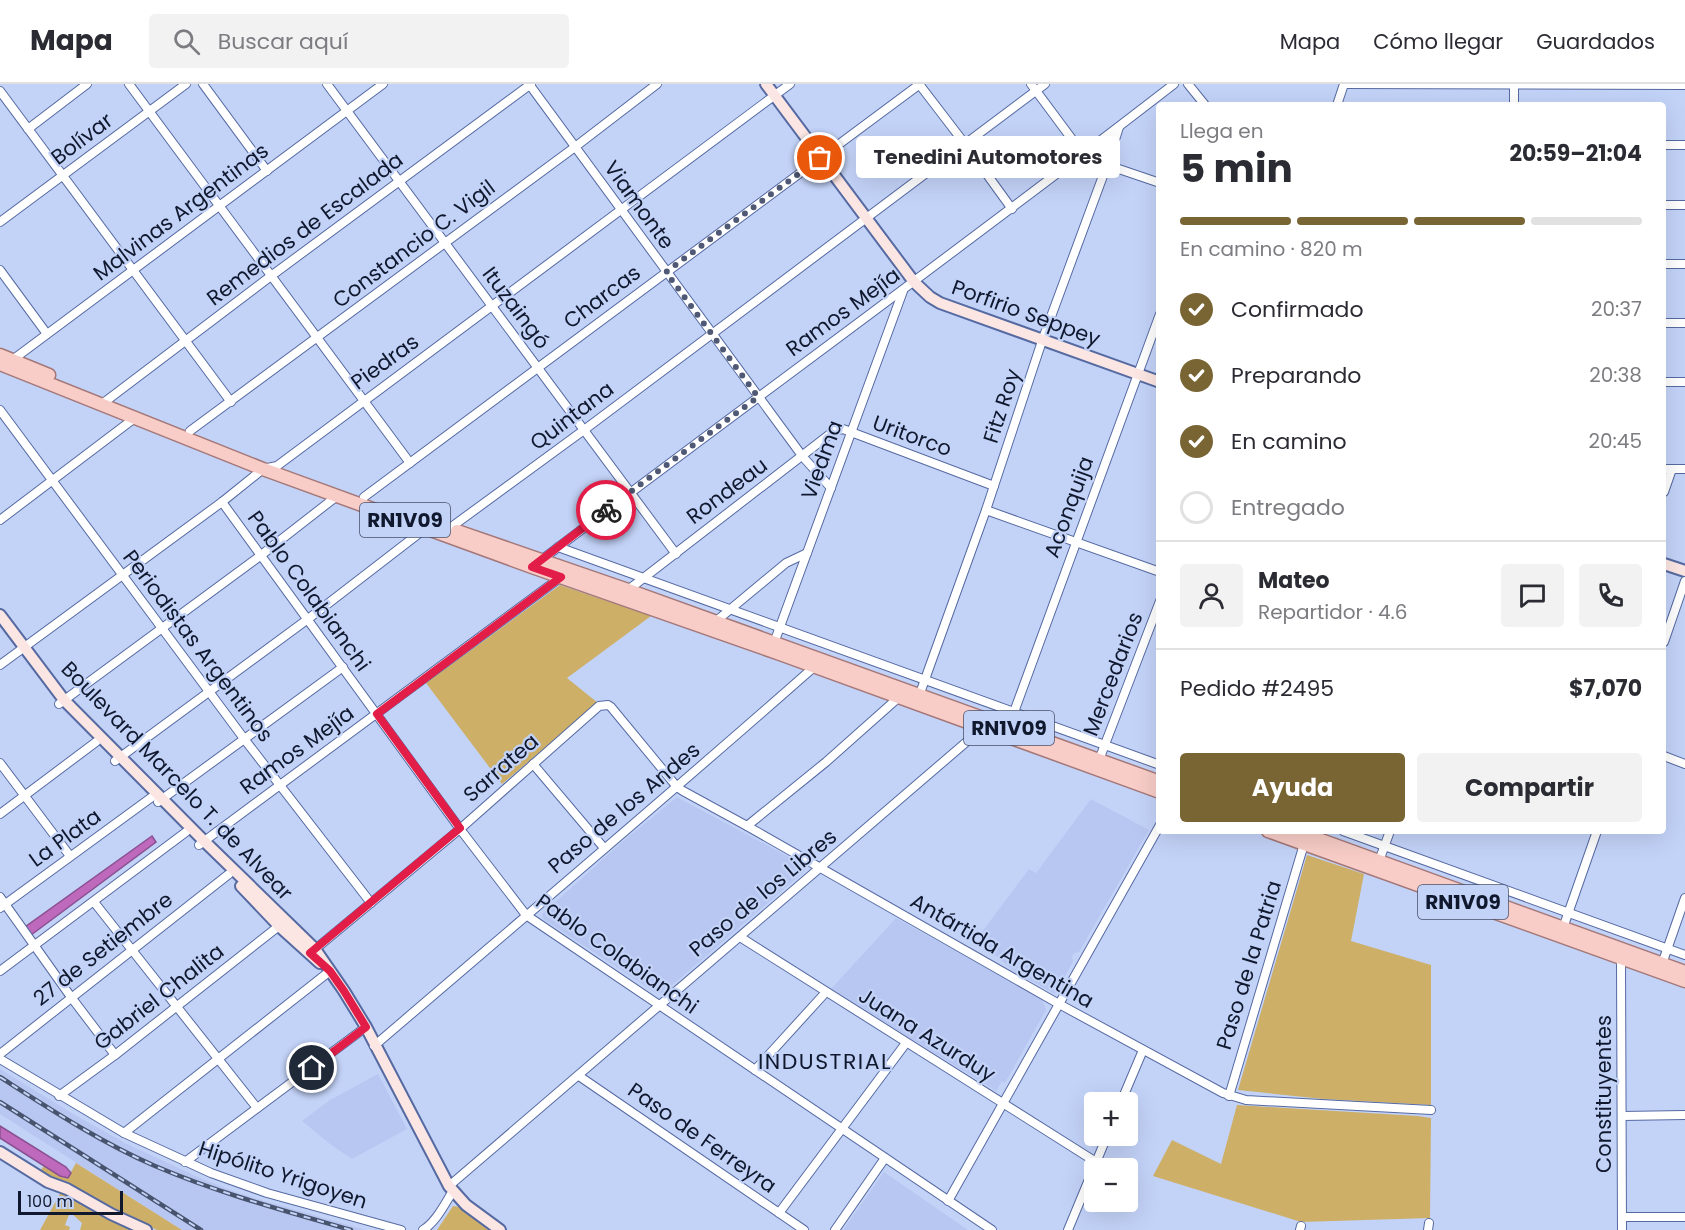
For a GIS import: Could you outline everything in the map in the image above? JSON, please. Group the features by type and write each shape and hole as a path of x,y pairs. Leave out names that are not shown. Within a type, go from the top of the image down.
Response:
{"main road":[{"name":"Porfirio Seppey","path":"766,84 914,282 930,297 940,303 1156,381"},
{"name":"RN1V09","path":"3,363 450,528 561,577 898,698 1099,760 1156,781"},
{"name":"RN1V09","path":"106,402 136,417 263,469 426,528 536,564 628,590 919,696 1156,790"},
{"path":"1666,565 1685,571"},
{"name":"Boulevard Marcelo T. de Alvear","path":"0,615 21,649 61,702 96,742 117,759"},
{"name":"Boulevard Marcelo T. de Alvear","path":"0,627 21,649"},
{"name":"Boulevard Marcelo T. de Alvear","path":"61,702 330,971 366,1027 451,1189 466,1205 500,1230"},
{"name":"Boulevard Marcelo T. de Alvear","path":"157,799 186,832 202,843 279,926 312,951"},
{"name":"RN1V09","path":"1276,834 1685,981"},
{"name":"RN1V09","path":"1304,834 1685,972"},
{"path":"0,1152 48,1182 68,1189 111,1214 146,1230"}],"street":[{"path":"28,129 87,84"},
{"path":"129,84 410,462"},
{"name":"Bolívar","path":"0,222 186,84"},
{"path":"202,84 267,171"},
{"name":"Ituzaingó","path":"327,84 676,554"},
{"name":"Malvinas Argentinas","path":"3,363 133,271 382,84"},
{"name":"Viamonte","path":"530,84 758,397 803,457 831,488"},
{"name":"Remedios de Escalada","path":"106,402 271,276 530,84"},
{"name":"Constancio C. Vigil","path":"190,431 445,244 657,84"},
{"name":"Piedras","path":"0,665 222,502 263,469 277,466 790,84"},
{"path":"919,84 1012,208"},
{"name":"Charcas","path":"364,497 919,84"},
{"name":"Quintana","path":"450,528 866,219 965,144 1033,87 1045,84"},
{"name":"Ramos Mejía","path":"536,564 914,282 1174,84"},
{"path":"1188,84 1203,102"},
{"path":"1338,102 1344,84 1685,86"},
{"path":"1514,85 1514,102"},
{"path":"1033,87 1083,154 1156,182"},
{"path":"0,91 231,402"},
{"name":"Fitz Roy","path":"919,696 986,510 1042,340 1119,127"},
{"path":"1666,145 1685,145"},
{"path":"1666,205 1685,205"},
{"path":"1666,264 1685,264"},
{"path":"0,270 46,334"},
{"name":"Viedma","path":"774,643 903,290"},
{"path":"1666,323 1685,323"},
{"name":"Aconquija","path":"1014,712 1156,325"},
{"path":"1666,382 1685,382"},
{"name":"Periodistas Argentinos","path":"0,410 3,421 52,481 245,740 371,903"},
{"path":"0,520 136,417"},
{"name":"Rondeau","path":"628,590 834,431 843,429 851,433"},
{"name":"Uritorco","path":"851,433 994,486"},
{"path":"1668,469 1685,469"},
{"path":"61,702 260,556 337,496"},
{"name":"Pablo Colabianchi","path":"222,502 524,917 659,1005 992,1230"},
{"path":"986,510 1156,571"},
{"path":"117,759 308,619 426,528 450,528"},
{"path":"558,547 1156,764"},
{"path":"715,622 786,563 807,553"},
{"name":"Ramos Mejía","path":"202,843 561,577"},
{"path":"1666,636 1685,581"},
{"name":"Mercedarios","path":"1099,760 1156,611"},
{"name":"La Plata","path":"2,903 245,740 343,667"},
{"name":"Paso de los Andes","path":"374,1046 814,667"},
{"path":"747,825 820,767 898,698"},
{"name":"Antártida Argentina","path":"608,705 677,787 1059,1004 1229,1096 1246,1100 1431,1110"},
{"name":"Sarratea","path":"312,951 460,828 599,706 608,705"},
{"name":"Paso de los Libres","path":"451,1189 659,1005 987,725"},
{"path":"0,814 96,742"},
{"path":"1666,757 1685,764"},
{"path":"0,763 70,856"},
{"path":"533,764 604,848"},
{"path":"0,971 186,832"},
{"path":"948,1201 1156,832"},
{"path":"1351,834 1685,955"},
{"path":"1379,861 1389,834"},
{"path":"1563,928 1596,834"},
{"name":"Paso de la Patria","path":"1229,1096 1304,844"},
{"name":"27 de Setiembre","path":"0,1054 229,874"},
{"path":"1662,964 1685,898"},
{"path":"94,902 257,1108"},
{"path":"2,903 23,928 115,1055"},
{"path":"524,917 647,1003"},
{"name":"Gabriel Chalita","path":"59,1096 279,926"},
{"name":"Juana Azurduy","path":"740,937 1090,1158"},
{"name":"Constituyentes","path":"1621,959 1622,1230"},
{"path":"124,1133 330,971"},
{"path":"754,1070 826,992"},
{"path":"185,1162 366,1027"},
{"path":"779,1213 906,1043"},
{"path":"1125,1092 1143,1050"},
{"name":"Hipólito Yrigoyen","path":"0,1059 124,1133 185,1162 248,1187 401,1230"},
{"name":"Paso de Ferreyra","path":"579,1076 804,1230"},
{"path":"1622,1116 1685,1115"},
{"path":"835,1230 885,1158"},
{"path":"423,1230 437,1216 451,1189"},
{"path":"1068,1230 1084,1191"},
{"path":"1622,1217 1685,1217"}],"shaded area":[{"path":"560,585 651,616 567,678 598,703 502,784 426,683"},
{"path":"677,797 804,865 805,871 663,993 656,993 543,919 542,914 622,842"},
{"path":"1091,799 1149,830 1079,952 1074,953 1073,962 1055,994 1015,972 983,945 987,937 981,933 1029,869 1036,873"},
{"path":"152,836 156,842 31,935 25,927"},
{"path":"1307,855 1364,874 1351,941 1431,965 1431,1105 1323,1099 1238,1090"},
{"path":"896,918 1042,999 1046,1010 1005,1083 1002,1081 996,1091 831,989"},
{"path":"0,1069 125,1143 198,1177 238,1193 366,1230 182,1230 0,1114"},
{"path":"378,1074 407,1129 352,1159 302,1121 330,1100"},
{"path":"1237,1105 1431,1118 1430,1218 1301,1222 1153,1176 1172,1140 1221,1164"},
{"path":"0,1126 66,1167 71,1173 68,1178 60,1176 0,1138"},
{"path":"76,1163 182,1230 157,1230 40,1171 44,1166 60,1176 68,1177"},
{"path":"884,1172 968,1230 843,1230"},
{"path":"61,1192 140,1230 80,1230 82,1223 70,1212 65,1225 70,1227 69,1230 40,1230"},
{"path":"453,1206 460,1207 493,1230 437,1230"}],"railway":[{"path":"0,1077 95,1136 155,1166 227,1193 351,1230"},
{"path":"0,1102 201,1230"}],"way so far":[{"path":"606,510 758,397 666,272 820,158"}],"place":[{"name":"Tenedini Automotores","path":"820,158"}],"district":[{"name":"INDUSTRIAL","path":"825,1061"}],"route":[{"path":"312,1068 366,1027 330,971 310,953 460,828 377,714 561,577 532,567 606,510"}]}
